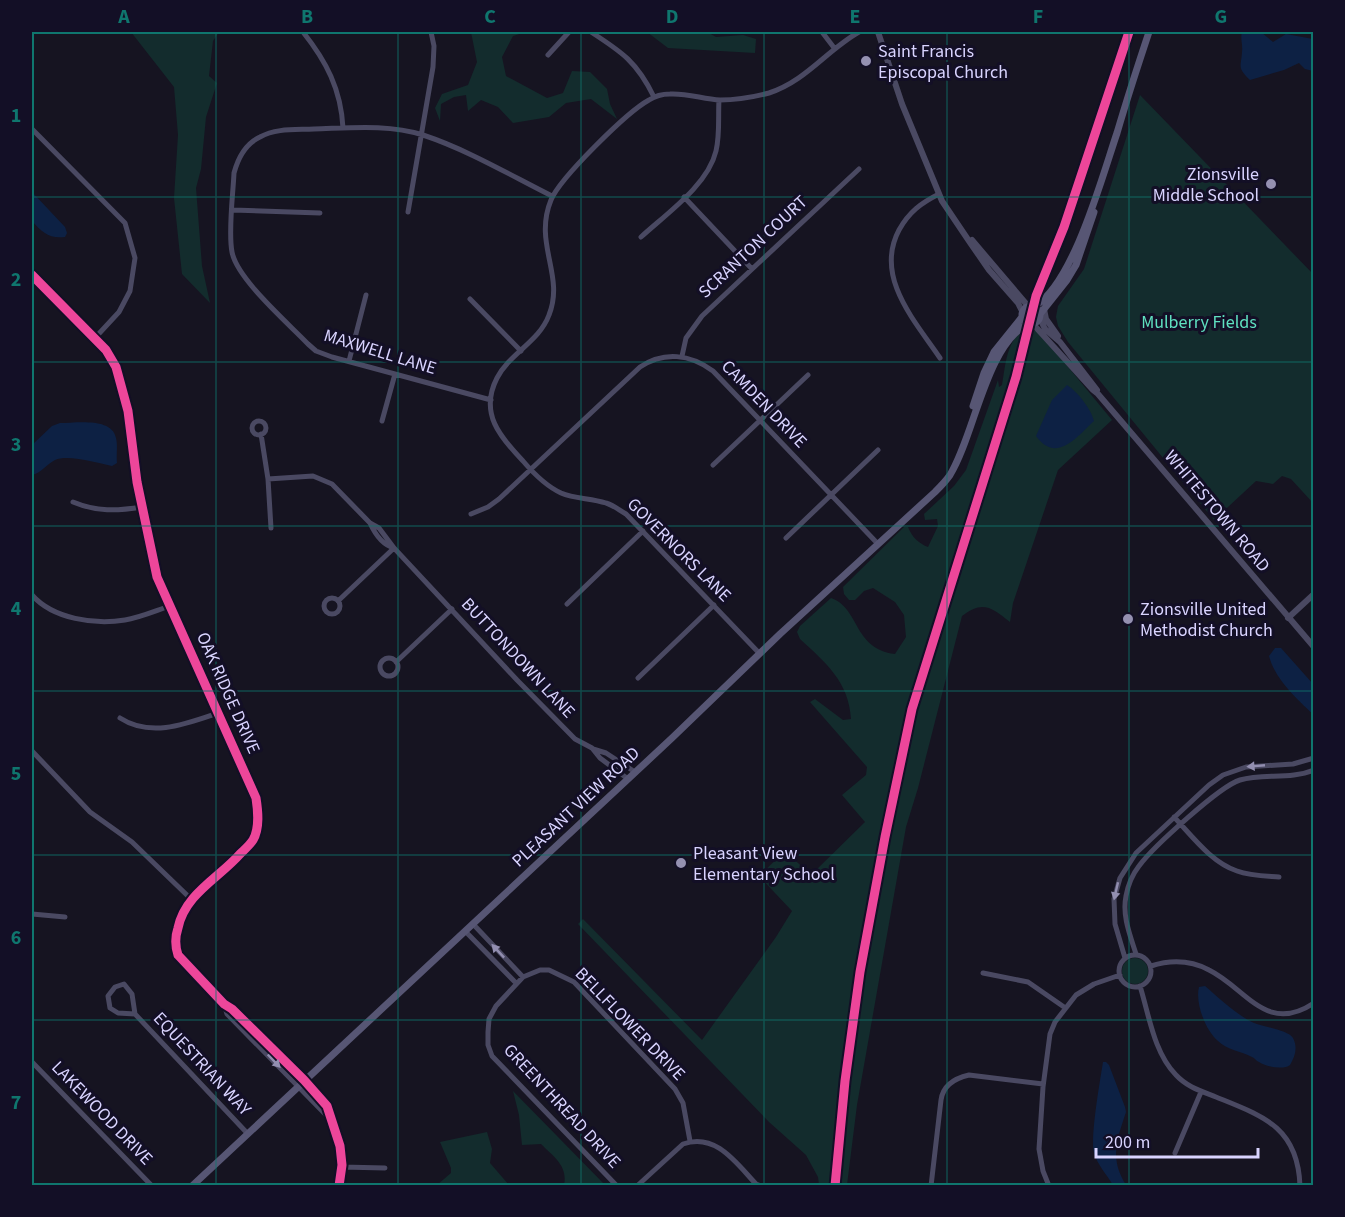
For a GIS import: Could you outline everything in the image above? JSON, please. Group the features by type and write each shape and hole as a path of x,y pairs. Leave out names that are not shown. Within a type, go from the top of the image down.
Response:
{"main road":[{"path":"1098,192 1149,32"},
{"name":"PLEASANT VIEW ROAD","path":"192,1185 949,477 958,460 984,373 994,352 1022,314 1052,291 1064,273 1074,254 1098,192"},
{"name":"PLEASANT VIEW ROAD","path":"964,440 996,362 1017,331 1037,318 1076,265 1098,200 1098,192"},
{"path":"1032,306 1037,318"},
{"path":"1022,314 1037,318"}],"street":[{"path":"303,32 321,55 330,73 339,97 343,128"},
{"path":"408,212 434,56 430,32"},
{"path":"548,55 569,32"},
{"path":"591,32 625,54 640,72 654,97"},
{"path":"822,32 835,49"},
{"path":"491,400 499,374 538,334 554,302 554,283 544,228 552,196 564,178 587,155 640,105 654,97 684,94 719,100 750,97 783,87 809,72 859,32"},
{"path":"878,32 902,104 921,144 939,194 989,270 1018,303 1022,314"},
{"path":"641,237 703,178 712,162 717,142 719,100"},
{"name":"MAXWELL LANE","path":"491,400 324,354 308,344 243,275 235,261 232,252 236,165 251,142 278,130 392,128 421,135 460,150 552,196"},
{"path":"32,129 125,223 135,258 130,291 119,312 94,339"},
{"name":"SCRANTON COURT","path":"682,356 686,338 695,324 859,169"},
{"path":"939,194 916,207 909,214 894,242 891,260 893,279 899,294 940,358"},
{"path":"684,197 752,269"},
{"path":"233,210 320,213"},
{"path":"957,224 1032,306"},
{"name":"OAK RIDGE DRIVE","path":"32,275 106,350 116,367 133,439 137,482 157,577 256,798 259,814 254,839 235,860 190,899 180,916 176,950 178,955 224,1004 232,1009 304,1080 327,1106 340,1146 342,1167 339,1185"},
{"path":"349,361 366,295"},
{"path":"470,299 521,351"},
{"name":"WHITESTOWN ROAD","path":"1037,318 1060,342"},
{"name":"WHITESTOWN ROAD","path":"1037,318 1046,319 1098,393 1314,647"},
{"name":"WHITESTOWN ROAD","path":"1037,318 1093,390 1098,393"},
{"path":"471,514 494,503 640,367 662,357 682,356"},
{"name":"CAMDEN DRIVE","path":"682,356 699,362 713,371 878,544"},
{"path":"382,421 395,374"},
{"path":"713,465 808,375"},
{"name":"GOVERNORS LANE","path":"491,400 492,417 498,432 530,470 562,494 605,503 626,514 760,654"},
{"path":"261,434 268,479 271,528"},
{"path":"786,538 878,450"},
{"name":"BUTTONDOWN LANE","path":"268,479 313,476 332,484 370,523 379,528 394,548 575,739 591,748 600,758 628,779"},
{"path":"73,502 84,507 107,511 142,507"},
{"path":"567,604 643,531"},
{"path":"338,601 394,548"},
{"path":"1288,618 1314,594"},
{"path":"32,595 37,601 58,613 93,622 126,620 170,606"},
{"path":"638,678 714,605"},
{"path":"396,662 452,609"},
{"path":"120,718 127,723 147,728 166,728 218,713"},
{"path":"591,748 606,753 635,772"},
{"path":"32,751 90,812 132,842 190,899"},
{"path":"1125,958 1114,913 1118,883 1130,859 1209,785 1231,771 1250,766 1293,764 1314,758"},
{"path":"1136,954 1125,915 1128,887 1143,861 1214,795 1234,782 1251,778 1298,775 1314,770"},
{"path":"1174,817 1208,853 1224,865 1246,874 1279,877"},
{"path":"32,914 65,917"},
{"path":"473,924 523,977"},
{"path":"465,931 516,983"},
{"path":"1136,954 1144,957 1151,966 1150,978 1140,986 1132,987 1126,984 1120,975 1120,965 1125,958 1136,954"},
{"path":"1151,966 1176,962 1200,966 1218,975 1257,1007 1271,1012 1293,1013 1314,1003"},
{"name":"BELLFLOWER DRIVE","path":"516,983 523,977 540,970 549,970 574,982 675,1089 683,1103 690,1141"},
{"path":"983,973 1028,982 1064,1007"},
{"path":"1049,1185 1043,1171 1039,1149 1043,1084 1050,1034 1054,1022 1064,1007 1087,987 1120,975"},
{"name":"GREENTHREAD DRIVE","path":"516,983 495,1006 489,1019 488,1045 492,1056 617,1185"},
{"name":"EQUESTRIAN WAY","path":"135,1014 118,1012 110,1008 108,996 115,987 124,984 132,994 135,1014 248,1134"},
{"path":"1140,986 1166,1062 1180,1079 1201,1092 1259,1114 1284,1134 1297,1157 1300,1185"},
{"name":"OAK RIDGE DRIVE","path":"224,1004 227,1014 331,1121"},
{"name":"LAKEWOOD DRIVE","path":"32,1062 152,1185"},
{"path":"931,1185 941,1100 947,1086 960,1077 969,1075 1043,1084"},
{"path":"1175,1153 1201,1092"},
{"path":"637,1185 683,1144 690,1141 705,1141 716,1145 756,1184 761,1185"},
{"path":"342,1167 385,1168"}],"green space":[{"path":"131,32 219,32 213,41 209,76 217,83 206,117 201,169 196,188 202,266 210,303 182,274 174,198 178,135 174,87"},
{"path":"471,32 526,32 513,36 502,57 506,76 547,98 563,93 572,71 590,72 607,89 610,104 617,119 591,99 566,103 549,117 513,123 498,107 481,100 468,111 466,95 454,97 441,104 440,121 435,108 442,94 468,85 477,62"},
{"path":"647,32 707,32 716,37 743,35 756,39 755,53 668,48"},
{"name":"Mulberry Fields","path":"1140,95 1313,274 1313,503 1291,479 1282,476 1273,484 1256,481 1214,520 1068,342 1058,326 1056,317 1058,306 1084,269"},
{"path":"1027,327 1040,333 1112,420 1058,470 1013,603 1010,622 998,612 987,607 975,608 962,616 906,827 857,1105 847,1185 819,1185 818,1177 806,1155 769,1122 578,924 583,919 702,1040 792,911 759,876 785,851 811,875 865,822 842,795 866,775 867,767 810,702 815,699 843,720 851,719 846,694 827,665 800,639 797,632 800,626 831,598 847,610 871,645 881,651 895,654 906,637 904,615 895,602 873,588 864,591 855,600 849,600 844,594 843,587 904,527 908,527 911,534 921,544 928,547 938,526 937,519 925,520 924,514 954,486 966,470 998,380 999,387 1002,385 1011,345 1020,332"},
{"path":"1135,958 1144,962 1148,971 1144,980 1135,984 1126,980 1122,971 1126,962"},
{"path":"513,1091 605,1185 564,1185 562,1167 541,1144 522,1145 519,1115"},
{"path":"487,1132 492,1149 490,1163 509,1185 437,1185 451,1173 440,1142"}],"water":[{"path":"1242,32 1261,32 1273,42 1286,34 1313,39 1313,71 1305,69 1299,63 1250,80 1241,67"},
{"path":"32,192 65,227 67,233 65,237 46,234 32,221"},
{"path":"1067,385 1084,401 1094,421 1066,445 1051,448 1036,436 1052,400"},
{"path":"84,422 108,427 116,438 117,463 112,466 61,458 32,475 32,445 52,426 60,423"},
{"path":"1275,648 1281,648 1313,684 1313,714 1287,688 1276,673 1269,656"},
{"path":"1205,986 1248,1020 1290,1035 1295,1042 1296,1049 1290,1065 1279,1068 1266,1065 1218,1041 1205,1023 1198,1000 1199,987"},
{"path":"1103,1062 1109,1065 1126,1112 1116,1157 1126,1185 1113,1185 1094,1153 1094,1122"}],"cycle path":[{"path":"835,1186 845,1081 860,972 912,709 1016,377 1036,296 1064,227 1129,32"},
{"path":"32,275 106,350 116,367 128,411 137,482 157,577 256,798 258,825 253,840 188,905 176,935 178,955 224,1004 232,1009 304,1080 327,1106 340,1146 342,1165 339,1186"}],"place":[{"name":"Saint Francis Episcopal Church","path":"866,61"},
{"name":"Zionsville Middle School","path":"1271,184"},
{"name":"Zionsville United Methodist Church","path":"1128,619"},
{"name":"Pleasant View Elementary School","path":"681,863"}]}
